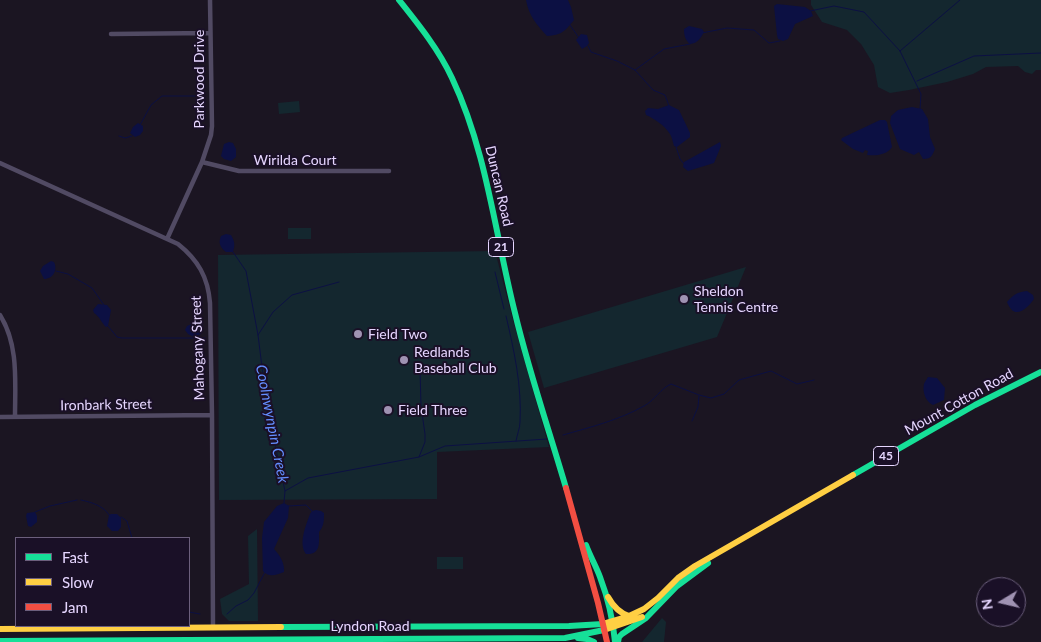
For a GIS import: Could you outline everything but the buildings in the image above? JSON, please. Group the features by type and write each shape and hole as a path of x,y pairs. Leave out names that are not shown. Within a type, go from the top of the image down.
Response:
{"main road":[{"name":"Duncan Road","path":"399,0 418,24 452,78 474,137 491,199 515,314 572,508 604,627"},
{"name":"Mount Cotton Road","path":"604,627 648,607 672,582 711,556 975,405 1041,372"},
{"name":"Duncan Road","path":"572,508 604,590 616,642"},
{"name":"Mount Cotton Road","path":"616,642 622,634 646,618 682,582 733,545"},
{"path":"612,624 635,620 644,615 680,580 716,557"},
{"path":"604,590 619,611 631,616"},
{"path":"509,626 509,638"},
{"name":"Lyndon Road","path":"0,629 604,627"},
{"name":"Lyndon Road","path":"0,641 565,638 578,636 604,627"},
{"name":"21","path":"604,627 606,642"},
{"path":"213,628 213,641"},
{"path":"565,638 580,638 594,642"}],"street":[{"name":"Parkwood Drive","path":"167,239 202,162 211,135 210,0"},
{"path":"111,34 210,33"},
{"name":"Wirilda Court","path":"202,162 228,170 239,171 389,171"},
{"name":"Mahogany Street","path":"0,163 178,244 196,261 206,282 210,303 213,628"},
{"path":"0,315 10,338 14,357 15,417"},
{"name":"Ironbark Street","path":"0,417 212,415"}],"shaded area":[{"path":"526,0 568,0 574,20 563,32 547,36 534,20"},
{"path":"811,0 1041,0 1041,70 1036,70 1032,74 1025,72 1018,66 986,67 973,74 947,82 890,93 878,87 874,65 861,44 847,30 822,22 811,5"},
{"path":"777,4 805,7 811,11 813,16 795,24 788,39 783,41 778,39 777,35 774,6"},
{"path":"689,26 702,29 704,32 695,43 690,44 686,39 684,31"},
{"path":"581,34 587,35 589,43 582,49 576,40"},
{"path":"299,101 300,112 279,114 278,103"},
{"path":"669,105 679,110 690,133 690,137 677,147 674,146 671,135 665,128 656,120 646,115 645,111 648,108 658,109"},
{"path":"912,107 922,109 928,119 930,137 935,149 930,158 923,159 919,152 914,155 900,149 890,123 891,116 898,110"},
{"path":"880,120 887,122 892,147 890,150 878,155 867,155 868,151 865,150 863,153 853,149 841,140 842,138"},
{"path":"138,123 143,126 143,131 135,137 130,133"},
{"path":"720,142 721,146 714,163 688,171 683,167 684,162"},
{"path":"233,143 236,149 236,157 231,161 221,156 224,144"},
{"path":"288,228 311,228 311,239 288,239"},
{"path":"231,235 233,240 233,252 226,252 220,245 221,236"},
{"path":"495,251 549,447 437,452 437,499 219,500 218,255"},
{"path":"51,261 54,262 55,271 52,276 44,279 40,271 43,266"},
{"name":"Sheldon Tennis Centre","path":"746,267 717,337 544,388 528,332"},
{"path":"1027,291 1033,295 1034,299 1024,310 1017,312 1010,308 1007,302 1011,297"},
{"path":"98,304 107,305 111,310 108,326 106,327 94,313 93,310"},
{"path":"200,320 203,325 201,334 194,337 188,334 185,330 187,326"},
{"path":"928,377 937,378 945,388 944,400 933,405 928,402 924,393 924,384"},
{"path":"284,503 289,506 288,518 274,549 282,560 284,572 270,575 263,571 262,538 264,522 277,506"},
{"path":"316,510 324,513 322,528 319,532 318,547 314,553 306,554 303,545 304,534 310,514"},
{"path":"35,512 37,522 31,527 28,526 27,513"},
{"path":"117,514 121,518 121,527 118,531 112,531 107,526 109,515"},
{"path":"257,529 258,621 229,621 222,614 220,599 249,584 248,536"},
{"path":"437,557 463,557 463,569 437,569"},
{"path":"662,618 666,622 664,642 642,642"}],"waterway":[{"path":"900,51 960,0"},
{"path":"810,11 834,6 864,12 900,51 921,94 920,109"},
{"path":"570,25 579,38"},
{"path":"702,33 727,28 754,30 769,43 780,41"},
{"path":"635,70 664,49 690,44"},
{"path":"588,46 591,52 617,61 635,70 653,90 665,95 669,106"},
{"path":"917,81 974,56 1041,53"},
{"path":"140,125 151,105 162,96 204,96"},
{"path":"119,136 125,138 132,136"},
{"path":"676,147 684,164"},
{"name":"Coolnwynpin Creek","path":"233,252 246,271 258,335 267,407 285,491 284,503"},
{"path":"56,271 68,274 92,288 104,305"},
{"path":"495,272 504,309"},
{"path":"258,335 273,312 292,295 339,282"},
{"path":"506,316 519,382 520,424 516,441"},
{"path":"108,326 117,337 122,338 205,338"},
{"path":"419,457 425,442 421,406 420,369"},
{"path":"563,435 605,423 634,411 648,404 671,384 711,398 724,394 739,380 771,371 797,384 814,380"},
{"path":"692,421 698,407 699,396"},
{"path":"285,491 308,478 419,457 445,446 547,439"},
{"path":"35,512 50,506 77,500"},
{"path":"81,500 101,507 109,515"},
{"path":"288,506 306,505 312,511"},
{"path":"121,517 127,521 132,537"},
{"name":"Coolnwynpin Creek","path":"227,614 236,606 248,600 265,572"},
{"path":"190,612 200,614"}],"traffic: fast":[{"path":"399,0 428,38 447,68 464,106 474,135 521,335 566,488"},
{"path":"853,475 975,405 1041,372"},
{"path":"586,545 605,593 615,642"},
{"path":"618,642 622,634 646,618 677,586 708,563"},
{"path":"281,627 569,626 603,624"},
{"path":"0,641 565,638 604,630"},
{"path":"578,638 594,642"}],"traffic: slow":[{"path":"603,624 627,617 644,609 678,578 695,566 853,475"},
{"path":"608,597 617,609 629,616"},
{"path":"604,630 642,617"},
{"path":"0,629 281,627"}],"traffic: jam":[{"path":"566,488 607,642"}],"place":[{"name":"Sheldon Tennis Centre","path":"684,299"},
{"name":"Field Two","path":"358,334"},
{"name":"Redlands Baseball Club","path":"404,360"},
{"name":"Field Three","path":"388,410"}]}
